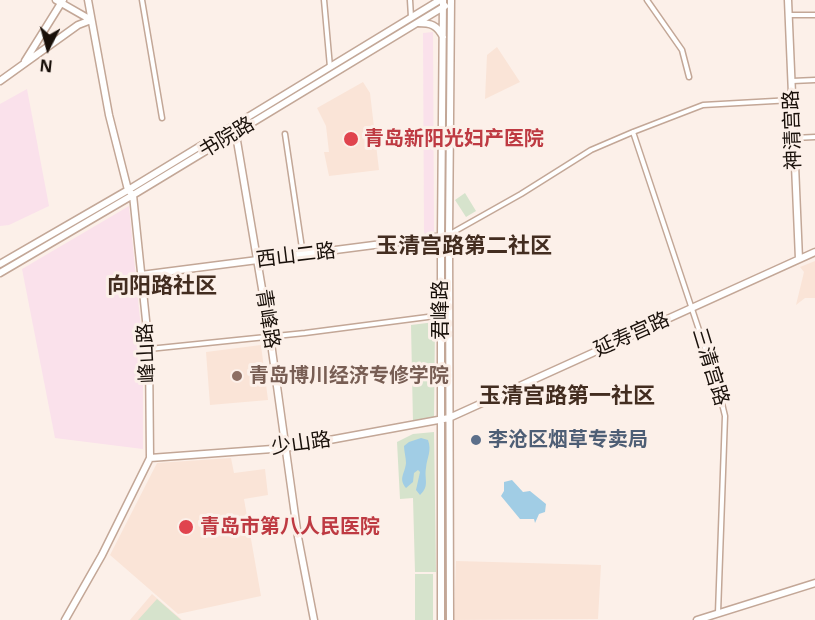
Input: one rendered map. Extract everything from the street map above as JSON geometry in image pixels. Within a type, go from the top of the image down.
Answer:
[{"type":"street","name":"峰山路","points":[[65,620],[102,555],[150,458],[148,349],[130,193],[109,115],[88,0]]},
{"type":"street","points":[[142,0],[162,118]]},
{"type":"street","points":[[324,0],[330,67]]},
{"type":"street","points":[[410,0],[412,17]]},
{"type":"street","name":"书院路","points":[[0,273],[130,193],[234,124],[412,17],[442,2],[452,0]]},
{"type":"street","name":"君峰路","points":[[450,620],[449,235],[452,0]]},
{"type":"street","points":[[647,0],[682,50],[689,76]]},
{"type":"street","name":"神清宫路","points":[[788,0],[799,259]]},
{"type":"street","points":[[23,64],[60,1],[91,20]]},
{"type":"street","name":"书院路","points":[[0,264],[236,133],[417,23],[442,2]]},
{"type":"street","name":"君峰路","points":[[441,620],[442,2]]},
{"type":"street","points":[[789,15],[815,15]]},
{"type":"street","points":[[0,81],[78,25],[91,20]]},
{"type":"street","points":[[417,23],[432,24],[440,31],[443,38]]},
{"type":"street","points":[[791,81],[815,80]]},
{"type":"street","points":[[449,235],[521,194],[591,150],[633,132],[703,105],[792,100]]},
{"type":"street","name":"青峰路","points":[[234,124],[270,336],[298,537],[314,620]]},
{"type":"street","name":"三清宫路","points":[[633,132],[718,387],[725,416],[718,613]]},
{"type":"street","points":[[285,134],[303,255]]},
{"type":"street","points":[[794,138],[815,137]]},
{"type":"street","name":"西山二路","points":[[141,276],[449,235]]},
{"type":"street","name":"延寿宫路","points":[[449,418],[815,252]]},
{"type":"street","points":[[148,349],[450,314]]},
{"type":"street","name":"少山路","points":[[150,458],[286,448],[449,418]]},
{"type":"street","points":[[697,620],[815,583]]},
{"type":"shaded area","points":[[433,32],[434,234],[424,235],[423,33]]},
{"type":"shaded area","points":[[497,47],[520,82],[485,99],[487,55]]},
{"type":"shaded area","name":"青岛新阳光妇产医院","points":[[363,82],[370,93],[379,170],[329,176],[324,152],[329,152],[326,126],[317,108]]},
{"type":"shaded area","points":[[27,89],[49,206],[9,225],[0,226],[0,104]]},
{"type":"shaded area","points":[[129,206],[143,350],[143,449],[55,438],[22,269]]},
{"type":"shaded area","points":[[815,261],[815,298],[805,298],[796,305],[804,272],[800,267]]},
{"type":"shaded area","name":"青岛博川经济专修学院","points":[[261,345],[268,400],[210,405],[206,352]]},
{"type":"shaded area","name":"青岛市第八人民医院","points":[[231,458],[234,473],[265,469],[268,495],[244,499],[261,596],[178,614],[110,555],[157,463]]},
{"type":"shaded area","points":[[456,561],[601,565],[598,619],[454,620]]},
{"type":"shaded area","points":[[152,594],[182,620],[130,620]]},
{"type":"green space","points":[[465,193],[476,211],[466,217],[455,200]]},
{"type":"green space","points":[[435,322],[434,419],[413,423],[411,325]]},
{"type":"green space","points":[[434,432],[436,572],[415,572],[413,498],[400,499],[397,442],[413,434]]},
{"type":"green space","points":[[415,574],[433,574],[433,620],[415,620]]},
{"type":"green space","points":[[157,599],[181,620],[138,620]]},
{"type":"water","points":[[421,438],[428,440],[430,447],[426,485],[420,495],[416,490],[420,472],[418,470],[414,473],[413,482],[406,488],[402,479],[406,463],[404,446]]},
{"type":"water","points":[[512,480],[523,492],[530,491],[546,504],[545,512],[539,514],[535,523],[534,519],[520,519],[501,496],[504,491],[504,482]]},
{"type":"place","name":"青岛新阳光妇产医院","points":[[351,139]]},
{"type":"place","name":"青岛博川经济专修学院","points":[[237,376]]},
{"type":"place","name":"李沧区烟草专卖局","points":[[476,440]]},
{"type":"place","name":"青岛市第八人民医院","points":[[186,527]]},
{"type":"district","name":"玉清宫路第二社区","points":[[464,247]]},
{"type":"district","name":"向阳路社区","points":[[162,287]]},
{"type":"district","name":"玉清宫路第一社区","points":[[567,397]]}]
